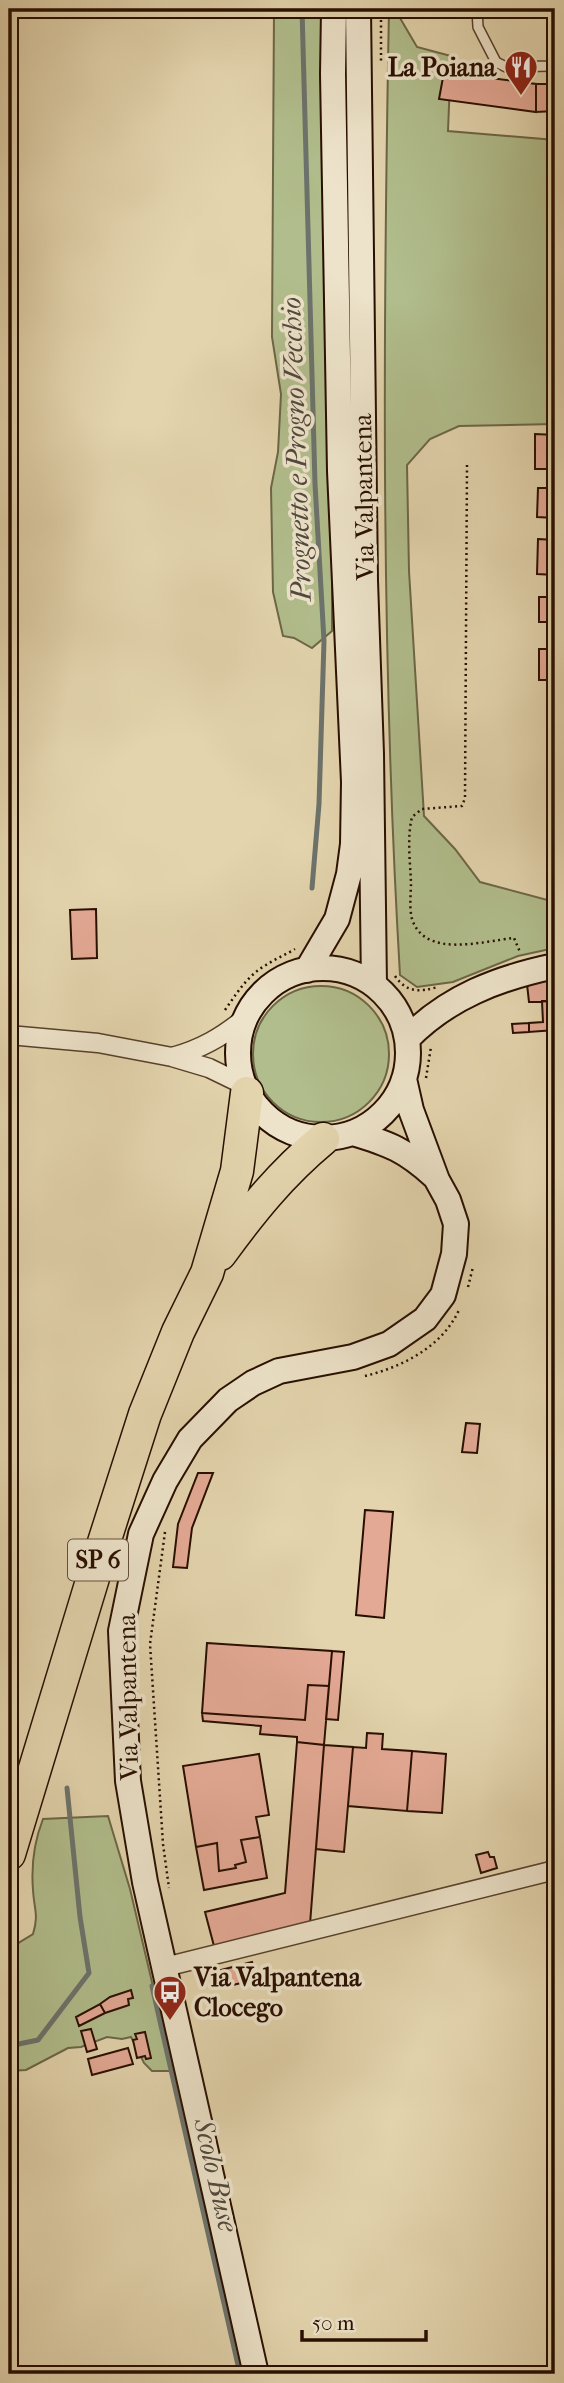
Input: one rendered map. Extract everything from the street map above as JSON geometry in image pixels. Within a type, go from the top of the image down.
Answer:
[{"type":"highway","name":"Via Valpantena","points":[[207,1273],[237,1171],[246,1089]]},
{"type":"highway","name":"Via Valpantena","points":[[207,1273],[252,1210],[293,1163],[338,1136]]},
{"type":"highway","name":"SP 6","points":[[9,1854],[145,1414],[178,1332],[207,1273]]},
{"type":"main road","name":"Via Valpantena","points":[[307,970],[337,919],[349,874],[353,819],[351,690],[340,471],[334,9]]},
{"type":"main road","name":"Via Valpantena","points":[[358,9],[365,581],[382,994]]},
{"type":"main road","points":[[382,994],[423,1007],[453,1001],[529,971],[555,965]]},
{"type":"main road","name":"Via Valpantena","points":[[256,2374],[145,1882],[128,1781],[121,1631],[141,1534],[164,1481],[190,1439],[228,1400],[253,1383],[279,1371],[353,1357],[389,1345],[425,1320],[443,1294],[454,1254],[456,1224],[411,1110],[415,1083],[401,1020],[382,994],[353,974],[331,969],[291,974],[270,987],[253,1004],[245,1018],[237,1052],[246,1089],[263,1114],[279,1126],[301,1136],[338,1136],[386,1143],[412,1156],[437,1180]]},
{"type":"main road","points":[[407,1039],[425,1020],[453,1001]]},
{"type":"main road","name":"Via Valpantena","points":[[338,1136],[370,1124],[396,1097],[415,1083]]},
{"type":"street","points":[[172,1057],[195,1051],[223,1036],[245,1018]]},
{"type":"street","points":[[9,1035],[98,1043],[172,1057],[209,1068],[246,1089]]},
{"type":"street","points":[[165,1967],[555,1870]]},
{"type":"lane","points":[[477,9],[478,27],[486,44],[496,62],[506,67],[550,66],[554,58],[555,44]]},
{"type":"path","points":[[467,465],[465,798],[462,806],[422,809],[412,817],[411,918],[419,932],[427,939],[445,945],[514,938],[529,971]]},
{"type":"path","points":[[219,1017],[251,976],[302,944]]},
{"type":"path","points":[[415,1083],[433,1043]]},
{"type":"path","points":[[467,1291],[474,1261]]},
{"type":"path","points":[[358,1378],[386,1371],[425,1350],[444,1333],[462,1303]]},
{"type":"path","points":[[166,1527],[150,1644],[163,1844],[170,1897]]},
{"type":"green space","points":[[274,9],[323,9],[332,388],[332,631],[312,648],[294,638],[283,636],[273,592],[271,488],[278,452],[281,394],[272,337]]},
{"type":"green space","points":[[389,9],[400,9],[400,18],[417,47],[451,56],[448,131],[555,140],[555,424],[459,426],[430,439],[407,465],[409,571],[424,816],[455,849],[480,882],[555,902],[555,948],[518,956],[453,982],[417,987],[400,975],[389,734],[385,371]]},
{"type":"green space","points":[[321,986],[347,992],[369,1006],[383,1028],[389,1054],[383,1080],[369,1102],[347,1116],[321,1122],[295,1116],[273,1102],[259,1080],[253,1054],[259,1028],[273,1006],[295,992]]},
{"type":"green space","points":[[108,1816],[130,1889],[173,2071],[152,2071],[144,2063],[131,2037],[107,2037],[81,2047],[68,2048],[26,2070],[9,2071],[9,1961],[12,1947],[33,1934],[35,1927],[33,1863],[43,1819]]},
{"type":"building","points":[[444,72],[536,84],[536,112],[439,99]]},
{"type":"building","points":[[536,84],[555,84],[555,111],[536,112]]},
{"type":"building","points":[[535,434],[555,435],[555,469],[535,469]]},
{"type":"building","points":[[538,488],[555,488],[555,518],[537,517]]},
{"type":"building","points":[[538,539],[555,540],[555,575],[537,574]]},
{"type":"building","points":[[539,597],[555,597],[555,622],[539,622]]},
{"type":"building","points":[[539,649],[555,649],[555,680],[539,680]]},
{"type":"building","points":[[96,909],[97,958],[72,959],[70,910]]},
{"type":"building","points":[[555,977],[555,1001],[529,1002],[527,984]]},
{"type":"building","points":[[542,1001],[555,1001],[555,1030],[529,1032],[529,1023],[543,1022]]},
{"type":"building","points":[[529,1023],[529,1032],[513,1033],[512,1024]]},
{"type":"building","points":[[9,1075],[18,1077],[14,1102],[9,1101]]},
{"type":"building","points":[[466,1423],[480,1424],[477,1453],[462,1452]]},
{"type":"building","points":[[198,1473],[213,1473],[192,1528],[187,1568],[173,1567],[178,1524]]},
{"type":"building","points":[[365,1510],[393,1512],[384,1618],[356,1615]]},
{"type":"building","points":[[207,1643],[332,1651],[329,1686],[308,1685],[305,1720],[202,1713]]},
{"type":"building","points":[[332,1651],[344,1652],[338,1720],[326,1719]]},
{"type":"building","points":[[308,1685],[329,1686],[324,1745],[297,1742],[297,1737],[260,1734],[261,1726],[203,1721],[202,1713],[305,1720]]},
{"type":"building","points":[[367,1733],[383,1734],[382,1749],[412,1751],[407,1811],[348,1806],[353,1747],[366,1748]]},
{"type":"building","points":[[297,1742],[324,1745],[310,1924],[214,1946],[205,1912],[285,1893]]},
{"type":"building","points":[[324,1745],[353,1747],[344,1852],[316,1849]]},
{"type":"building","points":[[412,1751],[446,1754],[442,1813],[407,1811]]},
{"type":"building","points":[[259,1754],[269,1815],[256,1817],[260,1837],[241,1840],[246,1862],[235,1865],[236,1868],[219,1871],[217,1843],[196,1847],[183,1766]]},
{"type":"building","points":[[260,1837],[267,1878],[204,1890],[196,1847],[217,1843],[219,1871],[236,1868],[235,1865],[246,1862],[241,1840]]},
{"type":"building","points":[[488,1852],[490,1857],[494,1857],[497,1868],[481,1873],[476,1855]]},
{"type":"building","points":[[252,1962],[257,1979],[225,1987],[221,1970]]},
{"type":"building","points":[[131,1990],[133,1998],[128,1999],[129,2005],[105,2013],[100,2004],[110,1997]]},
{"type":"building","points":[[100,2004],[105,2013],[79,2026],[76,2017]]},
{"type":"building","points":[[91,2029],[97,2049],[87,2052],[81,2031]]},
{"type":"building","points":[[145,2032],[151,2058],[137,2058],[133,2040],[137,2039],[135,2034]]},
{"type":"building","points":[[128,2048],[133,2064],[92,2075],[88,2059]]},
{"type":"waterway","name":"Prognetto e Progno Vecchio","points":[[302,9],[315,484],[324,641],[319,804],[312,888]]},
{"type":"waterway","name":"Prognetto e Progno Vecchio","points":[[9,2046],[38,2040],[89,1973],[80,1917],[67,1788]]},
{"type":"waterway","name":"Scolo Buse","points":[[152,1986],[240,2374]]},
{"type":"place","name":"La Poiana","points":[[521,97]]},
{"type":"place","name":"Via Valpantena Clocego","points":[[170,2022]]}]
